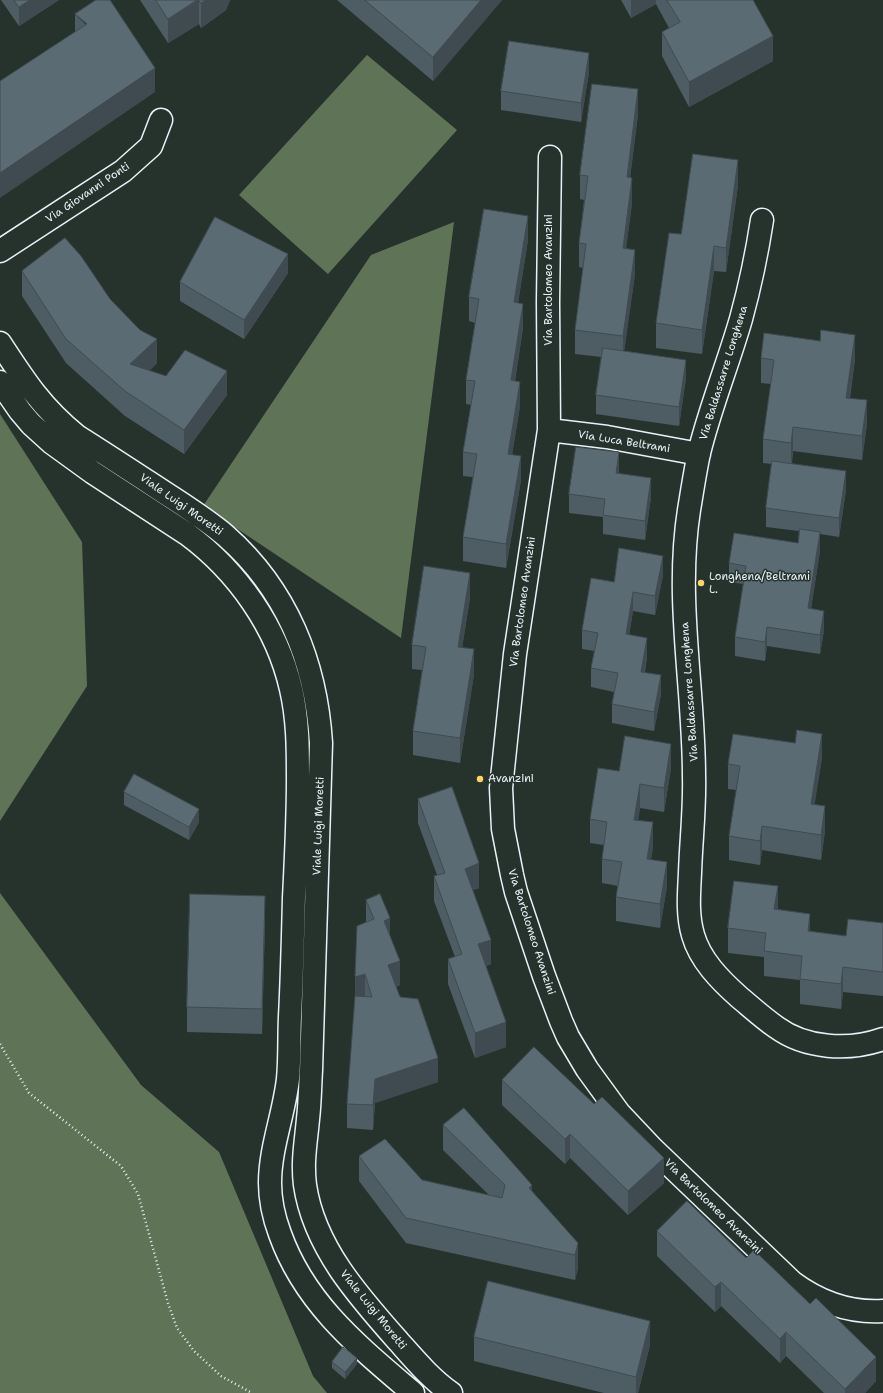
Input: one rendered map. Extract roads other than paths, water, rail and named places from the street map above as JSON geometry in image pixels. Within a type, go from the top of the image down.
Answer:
[{"type":"street","name":"Via Giovanni Ponti","points":[[0,251],[123,171],[151,146],[161,120]]},
{"type":"street","name":"Via Bartolomeo Avanzini","points":[[550,157],[548,302],[549,430],[515,654],[503,759],[501,801],[504,835],[516,892],[558,1014],[568,1037],[597,1084],[619,1113],[784,1276],[802,1289],[825,1301],[865,1312],[883,1311]]},
{"type":"street","name":"Via Baldassarre Longhena","points":[[762,220],[754,266],[741,318],[699,454],[687,523],[684,560],[686,646],[694,764],[689,910],[693,934],[700,952],[720,978],[743,1001],[784,1032],[808,1042],[826,1046],[856,1046],[883,1039]]},
{"type":"street","name":"Viale Luigi Moretti","points":[[0,343],[30,389],[62,424],[77,436],[196,513],[236,546],[248,558],[270,586],[293,625],[302,645],[315,690],[322,743],[311,1070],[308,1118],[303,1155],[306,1187],[310,1205],[317,1224],[331,1254],[351,1284],[385,1326],[431,1377],[451,1393]]},
{"type":"street","name":"Viale Luigi Moretti","points":[[0,382],[20,411],[52,444],[187,534],[201,544],[225,566],[253,602],[275,643],[291,688],[297,726],[298,801],[288,1079],[273,1158],[270,1182],[272,1206],[280,1234],[291,1262],[308,1290],[335,1324],[412,1393]]},
{"type":"street","name":"Via Luca Beltrami","points":[[549,430],[607,438],[699,454]]},
{"type":"street","points":[[270,1182],[279,1196],[290,1229],[305,1261],[335,1305],[356,1326],[365,1328],[385,1326]]},
{"type":"place","name":"Longhena/Beltrami L.","points":[[701,583]]},
{"type":"place","name":"Avanzini","points":[[480,779]]}]
